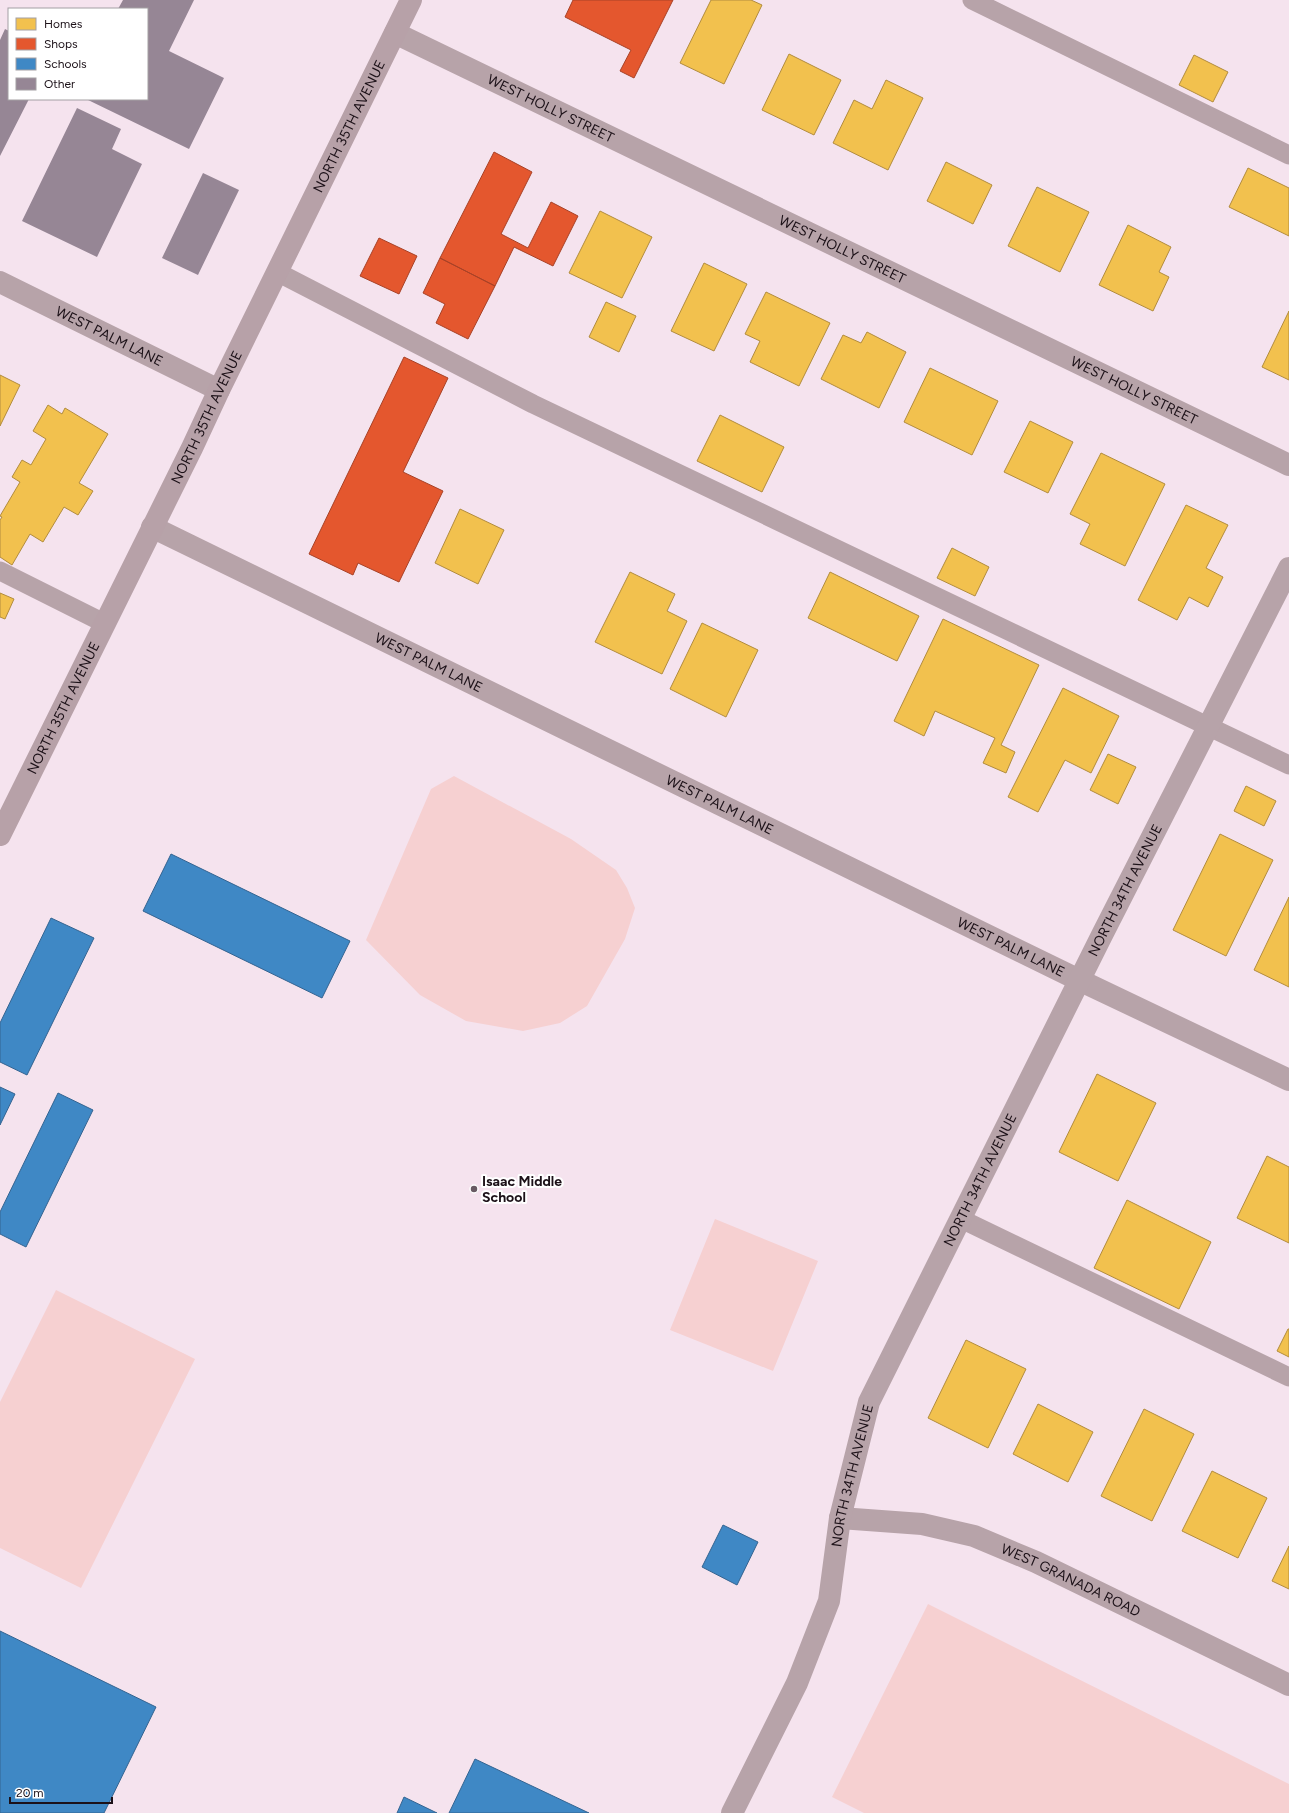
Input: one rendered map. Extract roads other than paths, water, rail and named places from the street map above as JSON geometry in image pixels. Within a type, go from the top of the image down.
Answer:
[{"type":"main road","name":"NORTH 35TH AVENUE","points":[[0,834],[192,448],[219,390],[411,0]]},
{"type":"street","name":"WEST HOLLY STREET","points":[[395,33],[1289,465]]},
{"type":"street","name":"WEST PALM LANE","points":[[0,282],[219,390]]},
{"type":"street","name":"WEST PALM LANE","points":[[152,527],[1079,980],[1289,1080]]},
{"type":"street","name":"NORTH 34TH AVENUE","points":[[732,1813],[796,1683],[829,1601],[840,1518],[870,1402],[1079,980],[1289,568]]},
{"type":"street","name":"WEST GRANADA ROAD","points":[[840,1518],[922,1524],[974,1536],[1036,1562],[1289,1685]]},
{"type":"lane","points":[[972,0],[1289,155]]},
{"type":"lane","points":[[277,272],[540,408],[1289,765]]},
{"type":"lane","points":[[0,572],[104,623]]},
{"type":"lane","points":[[961,1219],[1289,1377]]},
{"type":"place","name":"Isaac Middle School","points":[[474,1189]]}]
